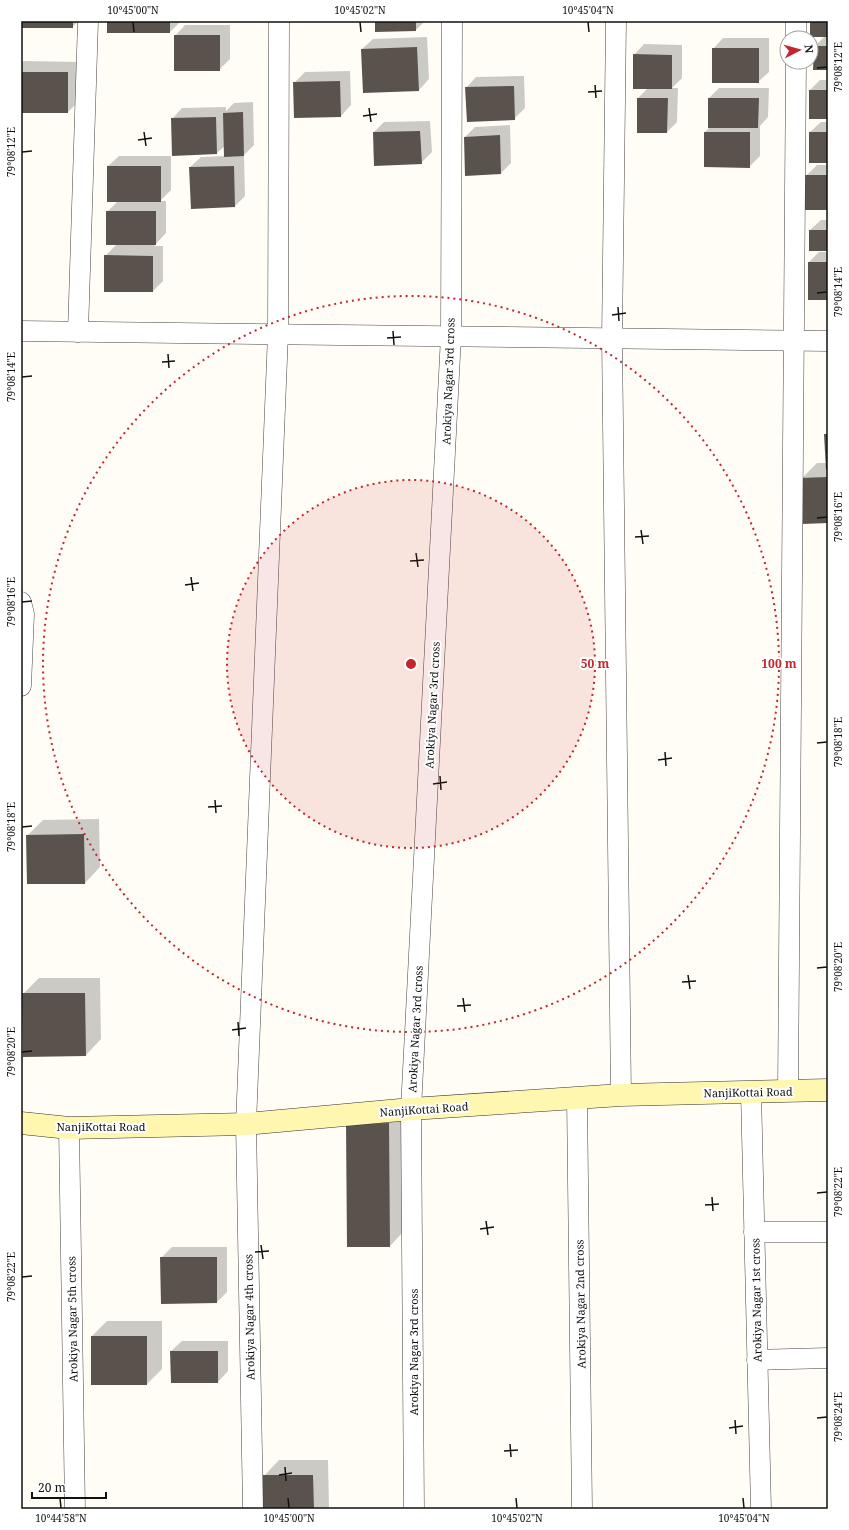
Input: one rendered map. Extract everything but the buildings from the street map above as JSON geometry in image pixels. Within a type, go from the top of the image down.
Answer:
[{"type":"main road","name":"NanjiKottai Road","points":[[21,1123],[69,1128],[246,1124],[411,1109],[621,1095],[828,1090]]},
{"type":"street","points":[[78,332],[88,21]]},
{"type":"street","name":"Arokiya Nagar 4th cross","points":[[253,1509],[246,1124],[278,334],[279,21]]},
{"type":"street","name":"Arokiya Nagar 3rd cross","points":[[414,1509],[411,1109],[451,336],[452,21]]},
{"type":"street","points":[[616,21],[612,338],[621,1095]]},
{"type":"street","points":[[788,1091],[796,70]]},
{"type":"street","points":[[21,331],[828,341]]},
{"type":"street","points":[[21,602],[24,614],[21,686]]},
{"type":"street","name":"Arokiya Nagar 1st cross","points":[[751,1092],[761,1509]]},
{"type":"street","name":"Arokiya Nagar 2nd cross","points":[[577,1098],[582,1509]]},
{"type":"street","name":"Arokiya Nagar 5th cross","points":[[69,1128],[75,1509]]},
{"type":"street","points":[[754,1232],[828,1232]]},
{"type":"street","points":[[757,1360],[828,1358]]}]
